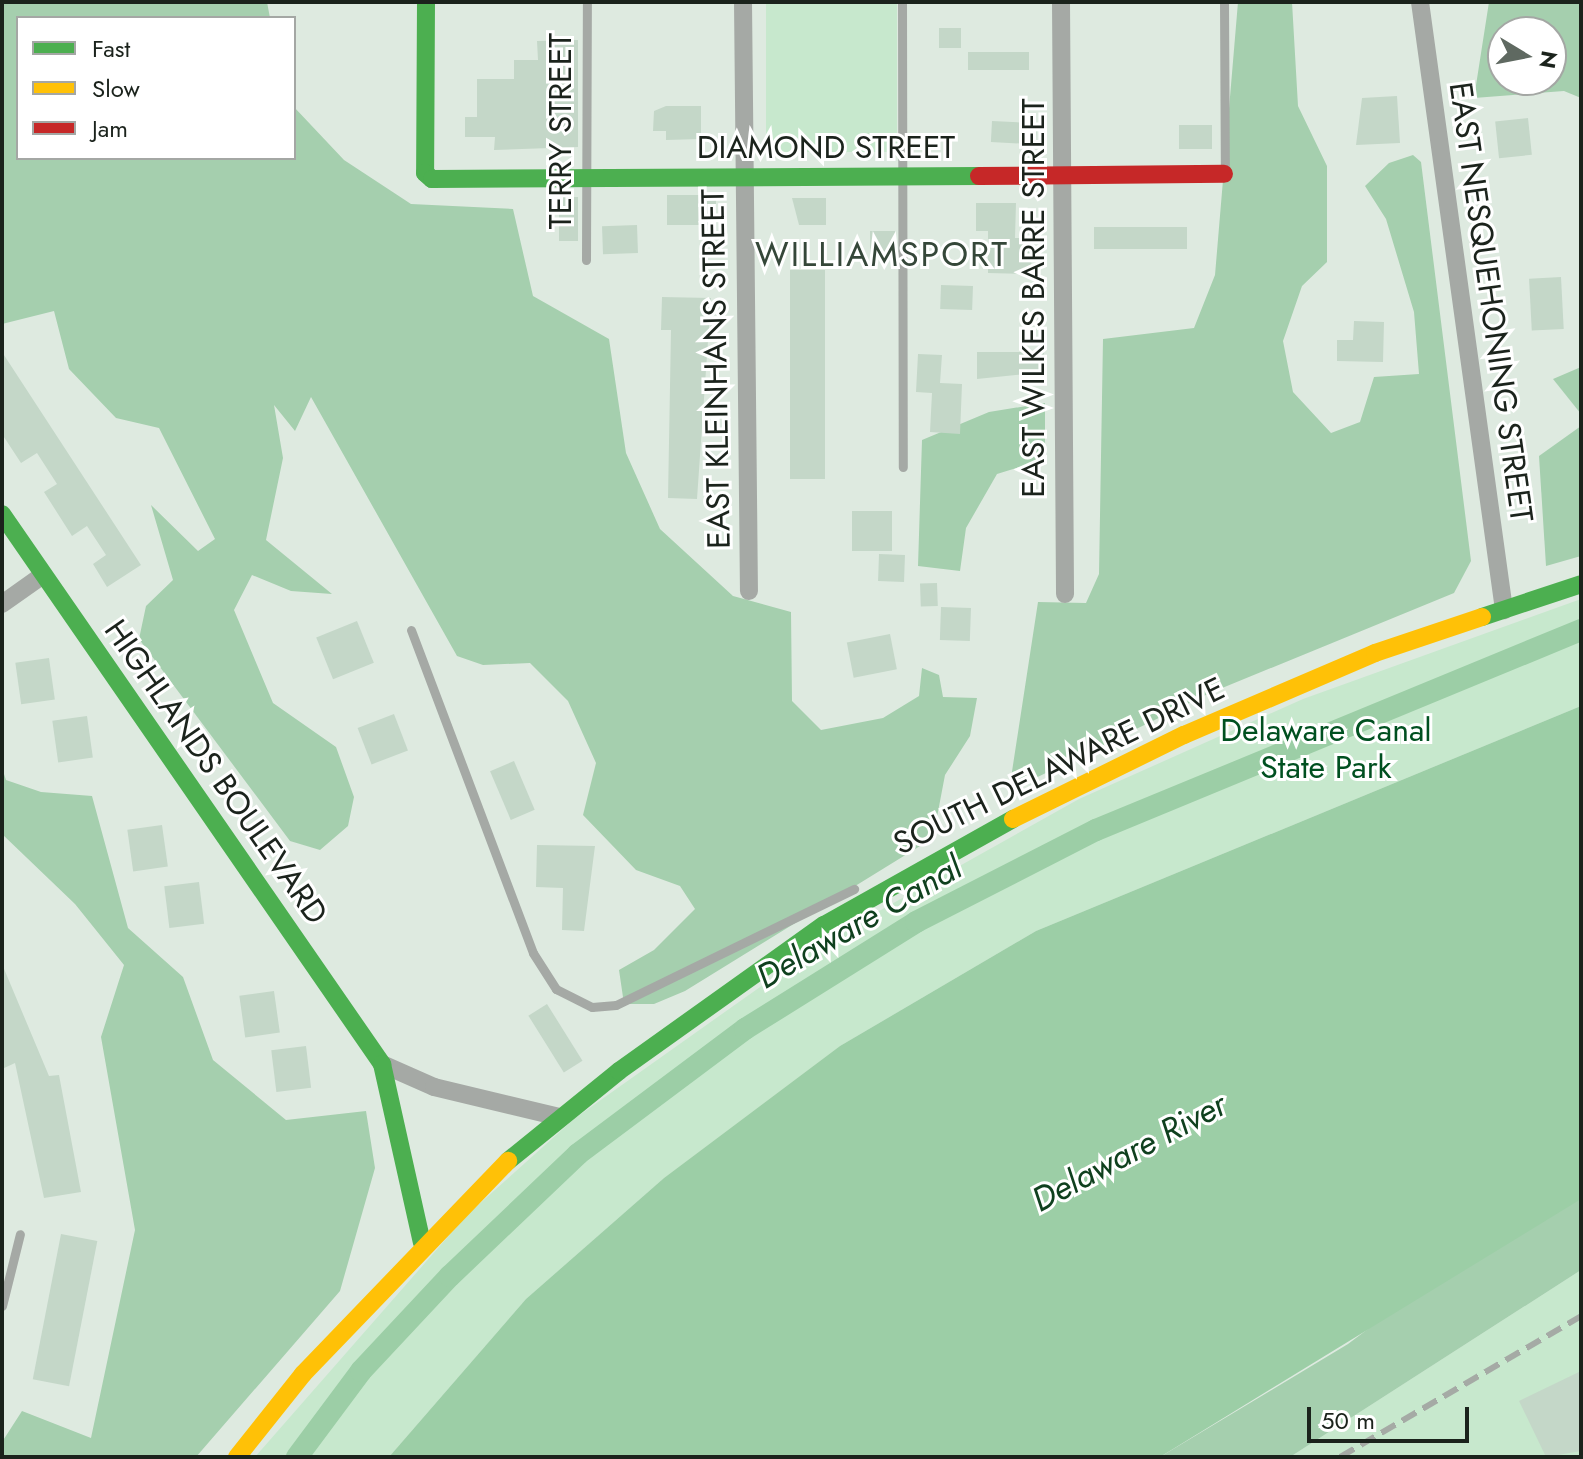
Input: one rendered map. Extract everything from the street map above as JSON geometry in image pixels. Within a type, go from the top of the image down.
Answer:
[{"type":"main road","name":"DIAMOND STREET","points":[[426,2],[427,177],[1224,174]]},
{"type":"main road","name":"HIGHLANDS BOULEVARD","points":[[2,514],[382,1064],[422,1243]]},
{"type":"main road","name":"SOUTH DELAWARE DRIVE","points":[[237,1457],[422,1243],[559,1117],[899,878],[1067,789],[1303,681],[1581,584]]},
{"type":"street","name":"EAST KLEINHANS STREET","points":[[743,2],[749,591]]},
{"type":"street","name":"EAST WILKES BARRE STREET","points":[[1061,2],[1065,594]]},
{"type":"street","name":"EAST NESQUEHONING STREET","points":[[1420,2],[1504,610]]},
{"type":"street","points":[[2,604],[43,575]]},
{"type":"street","points":[[382,1064],[434,1087],[559,1117]]},
{"type":"lane","name":"TERRY STREET","points":[[586,260],[587,2]]},
{"type":"lane","points":[[902,2],[903,467]]},
{"type":"lane","points":[[1224,2],[1224,174]]},
{"type":"lane","points":[[411,630],[533,953],[556,989],[573,999],[592,1007],[650,993],[849,890],[899,878]]},
{"type":"lane","points":[[2,1306],[20,1234]]},
{"type":"green space","points":[[766,2],[897,2],[897,152],[766,152]]},
{"type":"green space","name":"Delaware Canal State Park","points":[[1581,599],[1581,706],[1036,931],[840,1046],[664,1178],[526,1299],[389,1457],[255,1457],[467,1215],[574,1119],[822,943],[1079,799],[1303,699]]},
{"type":"green space","points":[[1581,1270],[1581,1457],[1290,1457]]},
{"type":"shaded area","points":[[2,2],[267,2],[270,16],[16,16],[16,160],[296,160],[296,109],[344,160],[411,204],[513,209],[533,296],[609,339],[626,453],[660,529],[733,596],[791,612],[792,701],[821,730],[883,718],[919,696],[922,668],[939,675],[943,697],[977,698],[970,736],[945,775],[933,838],[685,991],[654,1004],[624,1004],[619,970],[654,950],[695,909],[680,886],[636,870],[583,815],[596,763],[568,701],[530,663],[483,665],[457,656],[311,397],[295,431],[274,405],[283,458],[266,540],[332,594],[291,591],[252,575],[234,610],[273,703],[336,747],[354,797],[348,826],[320,850],[290,841],[139,639],[146,606],[173,580],[151,505],[198,551],[215,539],[159,428],[116,418],[69,369],[54,311],[2,324]]},
{"type":"shaded area","points":[[1238,2],[1292,2],[1298,106],[1327,166],[1327,262],[1302,286],[1283,341],[1293,392],[1331,433],[1360,422],[1374,377],[1419,374],[1414,312],[1386,219],[1365,186],[1389,163],[1413,155],[1421,162],[1471,561],[1454,593],[1210,693],[1009,791],[1038,602],[1086,603],[1099,574],[1103,339],[1194,328],[1215,275]]},
{"type":"shaded area","points":[[1489,2],[1581,2],[1581,98],[1567,92],[1567,16],[1487,16],[1487,96],[1500,96],[1474,98]]},
{"type":"shaded area","points":[[1581,367],[1581,414],[1553,379]]},
{"type":"shaded area","points":[[1045,403],[1045,459],[997,474],[966,528],[960,571],[918,566],[922,440],[989,412]]},
{"type":"shaded area","points":[[1581,426],[1581,556],[1546,566],[1539,456]]},
{"type":"shaded area","points":[[2,768],[6,780],[41,792],[92,796],[128,928],[183,977],[213,1060],[286,1120],[366,1111],[375,1168],[340,1291],[196,1457],[2,1457],[2,1442],[22,1411],[91,1438],[135,1230],[101,1037],[124,965],[75,904],[2,834]]},
{"type":"shaded area","points":[[1581,1169],[1581,1270],[1290,1457],[1160,1457],[1348,1344]]},
{"type":"water","name":"Delaware River","points":[[1581,706],[1581,1199],[1160,1457],[389,1457],[526,1299],[664,1178],[840,1046],[1036,931]]},
{"type":"building","points":[[939,28],[961,28],[961,48],[939,48]]},
{"type":"building","points":[[578,40],[578,147],[494,150],[495,137],[465,137],[465,117],[477,117],[477,79],[514,79],[514,60],[538,60],[537,41]]},
{"type":"building","points":[[968,52],[1029,52],[1029,70],[968,70]]},
{"type":"building","points":[[1397,96],[1400,143],[1356,145],[1362,98]]},
{"type":"building","points":[[666,106],[701,106],[701,139],[666,140],[666,131],[653,131],[654,111]]},
{"type":"building","points":[[1528,118],[1532,155],[1499,158],[1495,121]]},
{"type":"building","points":[[992,121],[1037,123],[1036,144],[991,142]]},
{"type":"building","points":[[1179,125],[1212,125],[1212,149],[1179,149]]},
{"type":"building","points":[[667,195],[716,195],[716,225],[667,225]]},
{"type":"building","points":[[559,197],[578,197],[578,241],[559,241]]},
{"type":"building","points":[[792,198],[826,198],[826,225],[799,225]]},
{"type":"building","points":[[976,203],[1016,203],[1015,238],[1032,238],[1031,274],[988,273],[988,231],[976,231]]},
{"type":"building","points":[[637,225],[638,253],[603,254],[602,226]]},
{"type":"building","points":[[1094,227],[1187,227],[1187,249],[1094,249]]},
{"type":"building","points":[[870,231],[895,231],[895,254],[870,254]]},
{"type":"building","points":[[790,270],[825,270],[825,479],[790,479]]},
{"type":"building","points":[[1561,277],[1564,329],[1532,331],[1529,279]]},
{"type":"building","points":[[941,285],[973,286],[972,310],[940,309]]},
{"type":"building","points":[[662,297],[711,298],[697,499],[668,498],[671,330],[661,330]]},
{"type":"building","points":[[1354,321],[1384,322],[1383,362],[1337,361],[1337,340],[1353,340]]},
{"type":"building","points":[[2,352],[141,565],[107,587],[93,564],[106,555],[87,526],[72,536],[44,492],[57,484],[37,453],[21,463],[2,434]]},
{"type":"building","points":[[977,352],[1044,352],[1045,372],[977,379]]},
{"type":"building","points":[[918,354],[942,355],[940,383],[962,384],[960,434],[930,432],[932,393],[916,392]]},
{"type":"building","points":[[852,511],[892,511],[892,551],[852,551]]},
{"type":"building","points":[[879,554],[905,555],[904,582],[878,581]]},
{"type":"building","points":[[937,583],[938,606],[921,607],[920,584]]},
{"type":"building","points":[[941,607],[971,608],[970,641],[940,640]]},
{"type":"building","points":[[357,621],[374,663],[333,679],[316,637]]},
{"type":"building","points":[[890,634],[897,669],[854,678],[847,642]]},
{"type":"building","points":[[49,658],[55,700],[21,704],[15,663]]},
{"type":"building","points":[[394,714],[408,750],[372,764],[358,728]]},
{"type":"building","points":[[87,716],[93,758],[58,762],[52,721]]},
{"type":"building","points":[[514,761],[535,810],[511,820],[490,771]]},
{"type":"building","points":[[162,825],[168,867],[133,871],[127,830]]},
{"type":"building","points":[[537,845],[595,846],[584,931],[562,930],[563,888],[536,887]]},
{"type":"building","points":[[199,882],[204,924],[169,928],[164,886]]},
{"type":"building","points":[[2,964],[49,1076],[59,1075],[81,1192],[44,1198],[15,1063],[2,1069]]},
{"type":"building","points":[[274,991],[280,1033],[245,1037],[239,996]]},
{"type":"building","points":[[547,1004],[583,1061],[564,1072],[528,1016]]},
{"type":"building","points":[[306,1046],[311,1088],[276,1092],[271,1050]]},
{"type":"building","points":[[61,1234],[97,1241],[69,1386],[33,1379]]},
{"type":"building","points":[[1581,1371],[1581,1451],[1546,1457],[1519,1401]]},
{"type":"waterway","name":"Delaware Canal","points":[[297,1457],[361,1371],[450,1276],[578,1154],[745,1029],[916,922],[1096,830],[1581,630]]},
{"type":"railway","points":[[1340,1457],[1581,1316]]},
{"type":"traffic: fast","points":[[426,2],[425,173],[432,179],[979,176]]},
{"type":"traffic: fast","points":[[2,514],[382,1064],[422,1243]]},
{"type":"traffic: fast","points":[[1482,617],[1581,584]]},
{"type":"traffic: fast","points":[[508,1161],[619,1071],[824,925],[1013,819]]},
{"type":"traffic: slow","points":[[1013,819],[1184,735],[1375,653],[1482,617]]},
{"type":"traffic: slow","points":[[237,1457],[303,1374],[508,1161]]},
{"type":"traffic: jam","points":[[979,176],[1224,174]]},
{"type":"district","name":"WILLIAMSPORT","points":[[882,255]]}]
